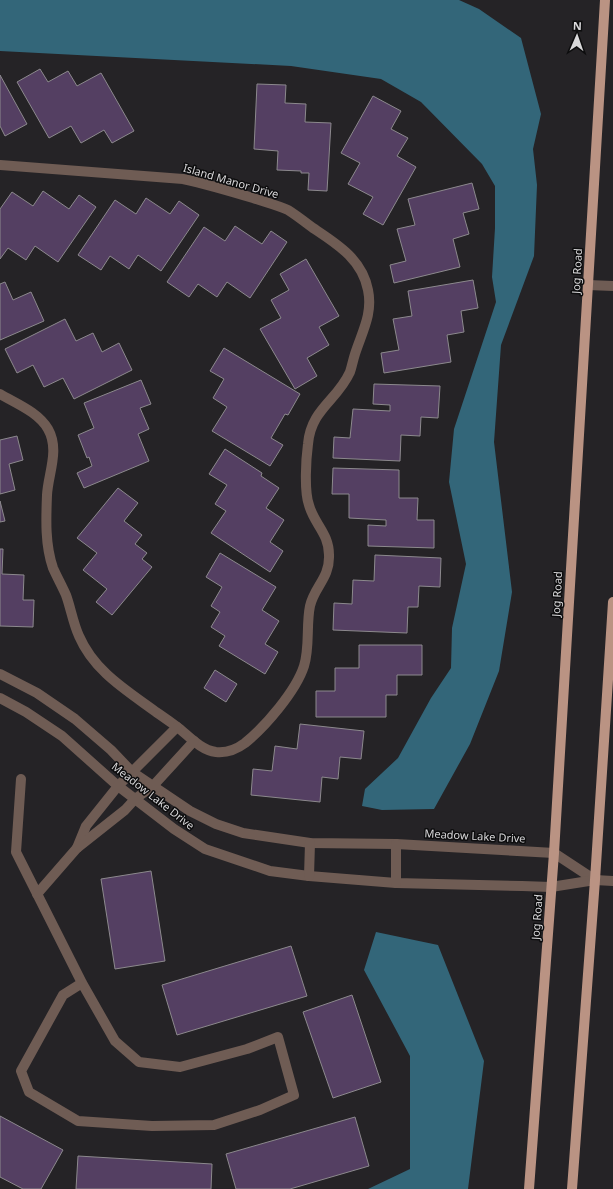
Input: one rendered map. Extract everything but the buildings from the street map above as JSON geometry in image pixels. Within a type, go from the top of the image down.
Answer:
[{"type":"main road","name":"Jog Road","points":[[529,1189],[554,853],[605,0]]},
{"type":"main road","points":[[572,1189],[596,880],[613,602]]},
{"type":"street","name":"Island Manor Drive","points":[[0,165],[183,179],[206,184],[275,205],[288,211],[338,245],[349,254],[364,276],[368,289],[369,316],[355,354],[352,368],[337,393],[316,416],[308,443],[307,492],[309,505],[328,542],[329,555],[328,569],[310,605],[307,649],[304,666],[290,693],[270,719],[243,744],[226,752],[212,751],[200,745],[104,674],[87,652],[80,639],[64,589],[52,564],[49,549],[46,518],[47,487],[53,459],[53,444],[50,431],[38,416],[0,394]]},
{"type":"street","points":[[588,284],[613,286]]},
{"type":"street","name":"Meadow Lake Drive","points":[[0,674],[37,693],[75,719],[111,750],[132,772],[153,786],[190,810],[216,824],[243,833],[310,843],[396,844],[554,853]]},
{"type":"street","name":"Meadow Lake Drive","points":[[0,698],[26,712],[62,736],[118,786],[174,830],[204,849],[270,871],[309,876],[396,883],[551,887],[596,880],[613,881]]},
{"type":"street","points":[[77,848],[86,826],[118,786],[176,727]]},
{"type":"street","points":[[37,894],[77,848],[126,810],[153,786],[194,741]]},
{"type":"street","points":[[21,779],[16,852],[82,983],[115,1041],[139,1062],[180,1067],[246,1049],[278,1037],[294,1095],[260,1110],[214,1125],[152,1126],[78,1121],[29,1092],[21,1071],[63,995],[82,983]]},
{"type":"street","points":[[309,876],[310,843]]},
{"type":"street","points":[[396,844],[396,883]]},
{"type":"street","points":[[554,853],[596,880]]},
{"type":"water","points":[[0,0],[459,0],[479,9],[521,38],[541,114],[533,149],[537,185],[534,256],[501,345],[494,442],[512,592],[499,671],[470,744],[434,809],[382,810],[362,806],[365,789],[398,758],[431,698],[451,668],[452,628],[466,564],[449,482],[454,429],[496,302],[492,277],[495,228],[495,186],[482,164],[421,102],[381,79],[291,66],[0,51]]},
{"type":"water","points":[[376,932],[438,945],[484,1061],[468,1189],[368,1189],[410,1169],[410,1056],[364,970]]}]
